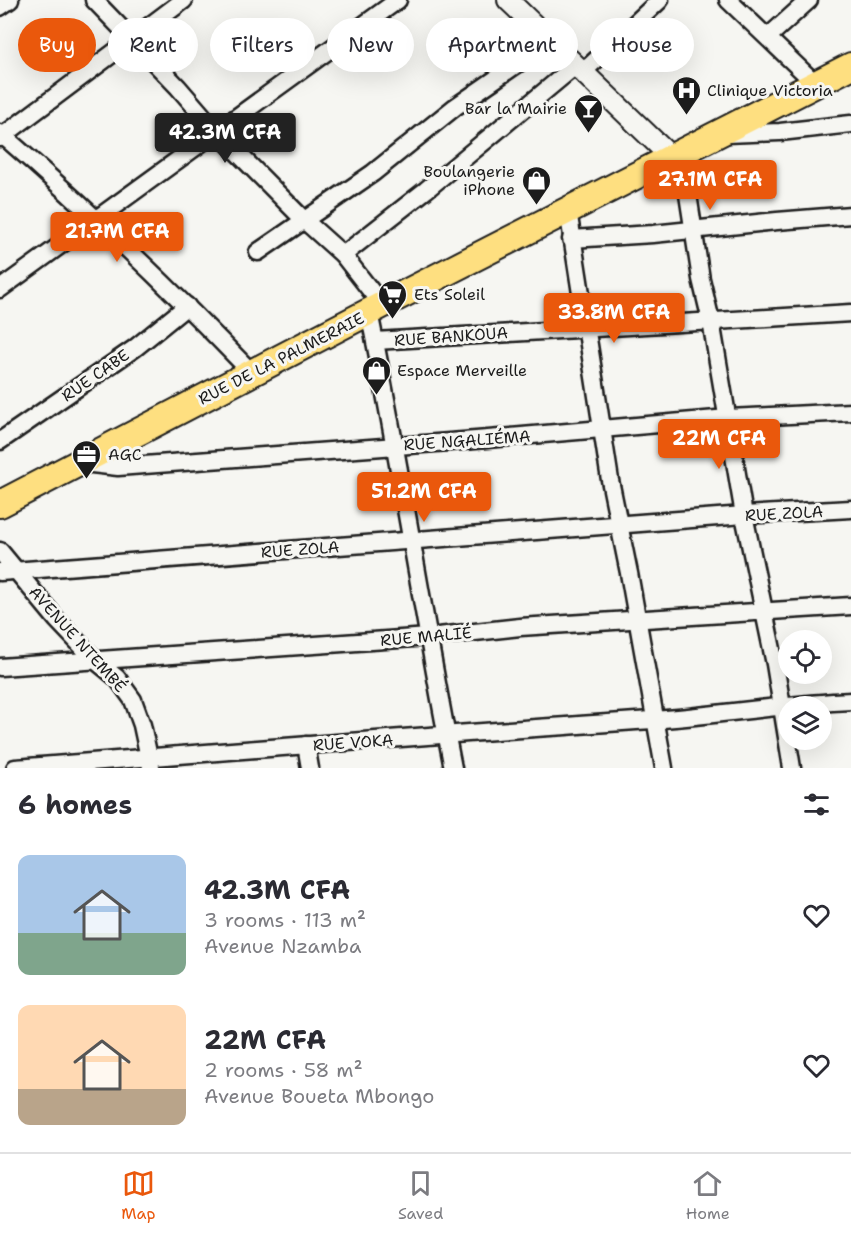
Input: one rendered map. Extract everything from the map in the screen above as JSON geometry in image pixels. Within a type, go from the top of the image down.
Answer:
[{"type":"main road","name":"RUE DE LA PALMERAIE","points":[[0,504],[376,308],[851,66]]},
{"type":"street","points":[[0,8],[10,0]]},
{"type":"street","points":[[94,0],[112,18]]},
{"type":"street","points":[[160,18],[184,0]]},
{"type":"street","points":[[0,289],[398,0]]},
{"type":"street","points":[[508,0],[526,18]]},
{"type":"street","points":[[343,255],[579,69],[660,0]]},
{"type":"street","points":[[728,0],[817,85]]},
{"type":"street","points":[[768,38],[809,0]]},
{"type":"street","points":[[108,57],[1,136],[97,220],[187,306],[252,374]]},
{"type":"street","points":[[579,69],[681,167],[687,188],[744,515],[781,696]]},
{"type":"street","points":[[164,72],[216,131],[304,220],[343,255],[376,308],[375,341],[396,445],[411,541],[453,768]]},
{"type":"street","points":[[258,252],[373,172],[455,107],[506,72]]},
{"type":"street","points":[[718,134],[780,132],[851,124]]},
{"type":"street","points":[[568,210],[602,428],[664,768]]},
{"type":"street","points":[[571,239],[851,215]]},
{"type":"street","name":"RUE CABE","points":[[0,441],[135,348],[187,306]]},
{"type":"street","name":"RUE BANKOUA","points":[[375,341],[783,315],[851,313]]},
{"type":"street","name":"RUE NGALIÉMA","points":[[83,462],[118,467],[728,418],[851,412]]},
{"type":"street","name":"RUE ZOLA","points":[[0,572],[744,515],[851,509]]},
{"type":"street","name":"AVENUE NTEMBÉ","points":[[0,552],[57,620],[95,660],[117,678],[133,700],[142,725],[150,763]]},
{"type":"street","name":"RUE MALIÉ","points":[[0,668],[429,637],[520,627],[851,606]]},
{"type":"street","name":"RUE VOKA","points":[[832,702],[851,701]]},
{"type":"street","name":"RUE VOKA","points":[[15,768],[150,763],[306,745],[655,720],[778,707]]},
{"type":"street","points":[[306,745],[309,768]]},
{"type":"street","points":[[789,750],[792,768]]},
{"type":"place","name":"Clinique Victoria","points":[[686,116]]},
{"type":"place","name":"Bar la Mairie","points":[[588,134]]},
{"type":"place","name":"Boulangerie iPhone","points":[[536,206]]},
{"type":"place","name":"Ets Soleil","points":[[393,320]]},
{"type":"place","name":"Espace Merveille","points":[[376,396]]},
{"type":"place","name":"AGC","points":[[87,480]]}]
